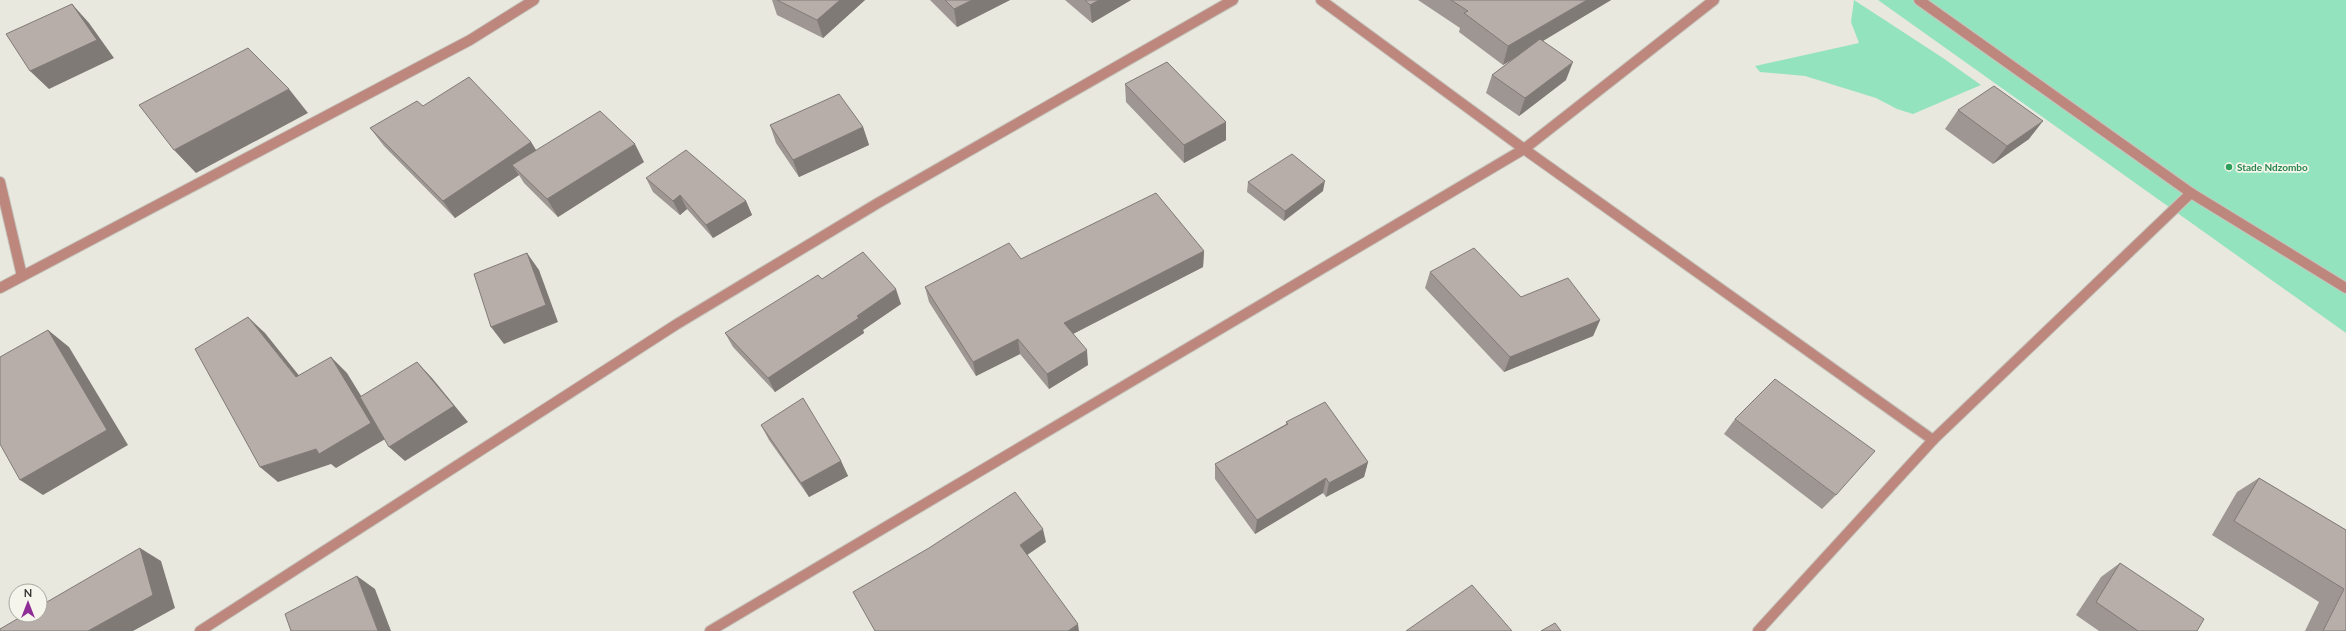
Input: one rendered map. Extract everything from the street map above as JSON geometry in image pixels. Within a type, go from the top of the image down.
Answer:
[{"type":"street","points":[[0,288],[470,40],[534,0]]},
{"type":"street","points":[[200,631],[676,324],[878,203],[1233,0]]},
{"type":"street","points":[[1321,0],[1524,149],[1933,440]]},
{"type":"street","points":[[710,631],[1524,149],[1714,0]]},
{"type":"street","points":[[1919,0],[2191,193],[2346,288]]},
{"type":"street","points":[[0,182],[22,276]]},
{"type":"street","points":[[1758,631],[1933,440],[2191,193]]},
{"type":"green space","points":[[1854,0],[1943,58],[1981,85],[1913,114],[1897,109],[1876,98],[1805,76],[1760,72],[1755,66],[1859,43],[1851,22]]},
{"type":"green space","name":"Stade Ndzombo","points":[[1878,0],[2346,0],[2346,333]]},
{"type":"building","points":[[777,0],[840,0],[817,20]]},
{"type":"building","points":[[945,0],[972,0],[954,9]]},
{"type":"building","points":[[1085,0],[1099,0],[1090,5]]},
{"type":"building","points":[[1451,0],[1587,0],[1508,46],[1464,13],[1468,11]]},
{"type":"building","points":[[72,4],[97,40],[30,71],[6,34]]},
{"type":"building","points":[[1540,39],[1573,62],[1525,98],[1492,75]]},
{"type":"building","points":[[248,48],[289,89],[174,150],[139,105]]},
{"type":"building","points":[[1167,62],[1226,122],[1184,145],[1125,84]]},
{"type":"building","points":[[469,77],[531,142],[443,201],[370,128],[417,101],[423,106]]},
{"type":"building","points":[[1994,86],[2043,121],[2007,146],[1958,110]]},
{"type":"building","points":[[839,94],[863,127],[793,160],[770,125]]},
{"type":"building","points":[[600,111],[635,144],[547,199],[512,165]]},
{"type":"building","points":[[686,150],[746,201],[706,225],[680,195],[673,201],[646,178]]},
{"type":"building","points":[[1292,154],[1325,181],[1285,211],[1248,182]]},
{"type":"building","points":[[1156,193],[1204,251],[1064,323],[1087,350],[1047,374],[1018,339],[973,362],[925,287],[1009,243],[1021,259]]},
{"type":"building","points":[[1474,248],[1521,297],[1568,278],[1600,320],[1510,357],[1430,272]]},
{"type":"building","points":[[863,252],[896,289],[857,316],[859,318],[768,378],[725,333],[818,275],[822,279]]},
{"type":"building","points":[[527,253],[546,305],[491,327],[474,274]]},
{"type":"building","points":[[248,317],[296,377],[331,357],[371,423],[319,454],[316,449],[260,467],[195,349]]},
{"type":"building","points":[[48,330],[107,430],[20,480],[0,444],[0,357]]},
{"type":"building","points":[[417,362],[454,406],[389,447],[360,397]]},
{"type":"building","points":[[1775,379],[1875,451],[1836,495],[1735,419]]},
{"type":"building","points":[[803,398],[841,461],[801,483],[761,425]]},
{"type":"building","points":[[1325,402],[1368,462],[1329,483],[1326,478],[1257,520],[1215,464],[1288,424],[1286,422]]},
{"type":"building","points":[[2259,478],[2346,530],[2346,631],[2323,631],[2344,589],[2234,521]]},
{"type":"building","points":[[1015,492],[1043,529],[1020,545],[1078,624],[1068,631],[875,631],[853,592],[929,548]]},
{"type":"building","points":[[140,548],[153,595],[88,631],[0,631],[0,629],[10,623],[48,623],[48,601]]},
{"type":"building","points":[[2120,563],[2204,619],[2197,631],[2138,631],[2096,602]]},
{"type":"building","points":[[357,576],[378,631],[291,631],[285,614]]},
{"type":"building","points":[[1472,585],[1512,631],[1406,631]]},
{"type":"building","points":[[1555,623],[1561,631],[1541,631]]},
{"type":"place","name":"Stade Ndzombo","points":[[2229,167]]}]
